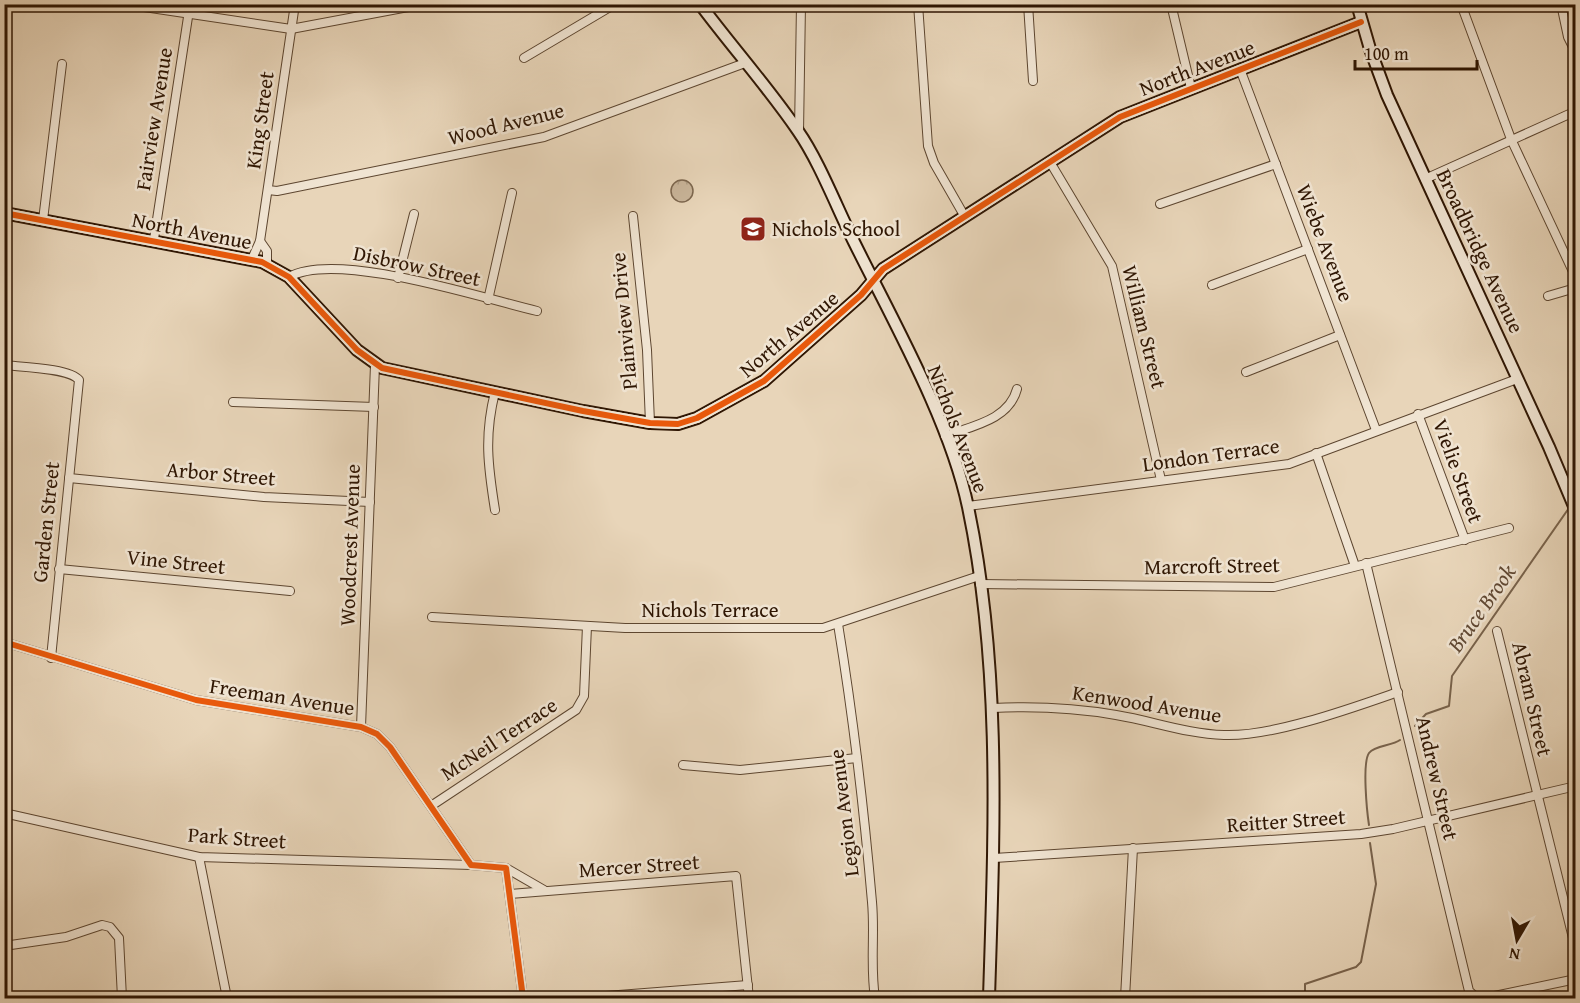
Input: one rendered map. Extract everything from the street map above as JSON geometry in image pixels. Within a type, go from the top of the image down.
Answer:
[{"type":"main road","name":"Nichols Avenue","points":[[699,4],[799,132],[873,279],[945,436],[968,506],[980,580],[993,708],[994,858],[989,999]]},
{"type":"main road","name":"Broadbridge Avenue","points":[[1357,4],[1361,22],[1387,95],[1569,492],[1575,511]]},
{"type":"main road","name":"North Avenue","points":[[4,213],[154,239],[267,264],[289,277],[357,350],[375,365],[495,392],[667,425],[687,422],[764,381],[861,295],[883,269],[1120,117],[1191,87],[1361,22]]},
{"type":"street","points":[[124,4],[291,29],[424,4]]},
{"type":"street","name":"Fairview Avenue","points":[[154,239],[189,4]]},
{"type":"street","name":"King Street","points":[[252,260],[260,241],[295,4]]},
{"type":"street","points":[[524,58],[615,4]]},
{"type":"street","points":[[711,4],[711,19]]},
{"type":"street","points":[[799,132],[801,4]]},
{"type":"street","points":[[918,4],[928,146],[934,163],[965,217]]},
{"type":"street","points":[[1028,4],[1032,81]]},
{"type":"street","points":[[1171,4],[1191,87]]},
{"type":"street","points":[[1461,4],[1511,139],[1575,278]]},
{"type":"street","points":[[1561,4],[1568,37],[1575,52]]},
{"type":"street","name":"Wood Avenue","points":[[268,190],[277,191],[544,137],[745,63]]},
{"type":"street","points":[[43,220],[62,64]]},
{"type":"street","name":"Wiebe Avenue","points":[[1240,69],[1376,430]]},
{"type":"street","points":[[1425,179],[1575,111]]},
{"type":"street","name":"William Street","points":[[1050,162],[1112,266],[1161,480]]},
{"type":"street","points":[[1160,204],[1276,164]]},
{"type":"street","points":[[488,300],[512,193]]},
{"type":"street","points":[[398,278],[414,214]]},
{"type":"street","name":"Plainview Drive","points":[[633,216],[647,350],[650,423]]},
{"type":"street","name":"King Street","points":[[260,241],[267,251],[267,264]]},
{"type":"street","points":[[1212,285],[1308,249]]},
{"type":"street","name":"Disbrow Street","points":[[289,277],[323,269],[347,268],[537,311]]},
{"type":"street","points":[[1548,296],[1575,285]]},
{"type":"street","points":[[1246,372],[1341,335]]},
{"type":"street","name":"Garden Street","points":[[4,365],[75,376],[79,380],[51,658]]},
{"type":"street","name":"Woodcrest Avenue","points":[[361,727],[375,365]]},
{"type":"street","name":"London Terrace","points":[[968,506],[1267,468],[1316,453],[1517,379]]},
{"type":"street","points":[[945,436],[1003,412],[1011,405],[1017,389]]},
{"type":"street","points":[[495,392],[487,429],[486,446],[495,510]]},
{"type":"street","points":[[233,402],[374,408]]},
{"type":"street","name":"Vielie Street","points":[[1418,414],[1464,540]]},
{"type":"street","points":[[1316,453],[1355,566]]},
{"type":"street","name":"Arbor Street","points":[[69,478],[264,497],[370,502]]},
{"type":"street","name":"Marcroft Street","points":[[980,580],[1274,587],[1509,528]]},
{"type":"street","name":"Andrew Street","points":[[1366,563],[1469,991],[1477,999]]},
{"type":"street","name":"Vine Street","points":[[59,569],[290,591]]},
{"type":"street","name":"Nichols Terrace","points":[[432,617],[587,627],[814,629],[838,624],[980,580]]},
{"type":"street","name":"Legion Avenue","points":[[838,624],[864,800],[873,911],[874,999]]},
{"type":"street","name":"McNeil Terrace","points":[[431,806],[576,711],[584,696],[587,627]]},
{"type":"street","name":"Abram Street","points":[[1497,631],[1575,950]]},
{"type":"street","name":"Freeman Avenue","points":[[4,642],[196,700],[361,727],[385,742],[471,865]]},
{"type":"street","name":"Kenwood Avenue","points":[[993,708],[1077,710],[1119,715],[1173,729],[1241,735],[1292,724],[1398,692]]},
{"type":"street","points":[[682,765],[740,770],[857,758]]},
{"type":"street","name":"Reitter Street","points":[[994,858],[1361,834],[1428,821],[1575,786]]},
{"type":"street","name":"Park Street","points":[[4,813],[199,857],[471,865]]},
{"type":"street","points":[[1125,999],[1133,848]]},
{"type":"street","points":[[199,857],[227,999]]},
{"type":"street","points":[[471,865],[506,868],[545,891]]},
{"type":"street","points":[[506,868],[523,999]]},
{"type":"street","name":"Mercer Street","points":[[510,894],[736,876],[748,985]]},
{"type":"street","points":[[4,946],[66,937],[102,925],[110,927],[118,938],[122,999]]},
{"type":"street","points":[[1485,999],[1575,979]]},
{"type":"street","points":[[580,999],[748,985],[749,999]]},
{"type":"green space","points":[[682,180],[692,187],[693,191],[686,201],[682,202],[672,195],[671,191],[678,181]]},
{"type":"waterway","name":"Bruce Brook","points":[[1415,726],[1426,714],[1449,706],[1452,676],[1569,508]]},
{"type":"waterway","name":"Bruce Brook","points":[[1369,825],[1366,788],[1367,758],[1372,750],[1400,740]]},
{"type":"waterway","name":"Bruce Brook","points":[[1305,998],[1305,984],[1356,967],[1361,962],[1376,884],[1370,843]]},
{"type":"cycle path","points":[[4,213],[262,262],[289,277],[357,350],[382,368],[583,411],[650,423],[678,424],[697,418],[764,381],[861,295],[883,269],[1120,117],[1361,22]]},
{"type":"cycle path","points":[[4,642],[196,700],[361,727],[377,734],[390,747],[471,865],[506,868],[523,998]]},
{"type":"place","name":"Nichols School","points":[[753,229]]}]
